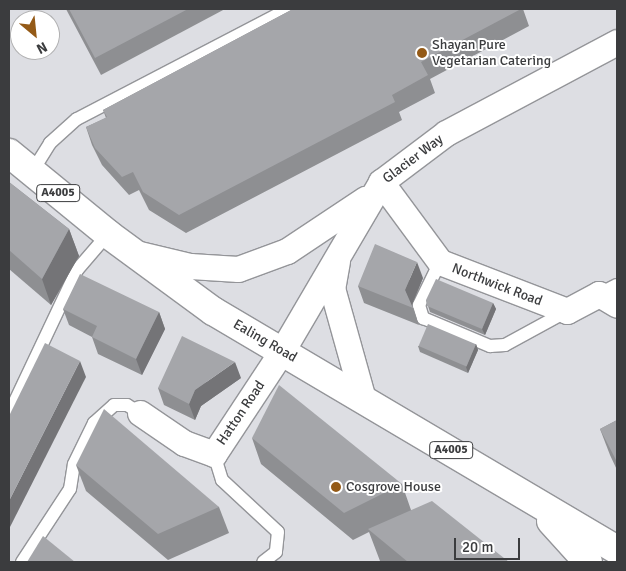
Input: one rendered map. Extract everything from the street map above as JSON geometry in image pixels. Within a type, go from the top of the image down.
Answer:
[{"type":"main road","name":"Ealing Road","points":[[9,153],[108,234],[213,311],[363,399],[537,505],[617,550]]},
{"type":"main road","name":"Ealing Road","points":[[537,505],[588,562]]},
{"type":"street","name":"Glacier Way","points":[[282,352],[339,249],[377,187],[446,133],[617,43]]},
{"type":"street","points":[[133,252],[205,268],[256,264],[303,242],[377,187]]},
{"type":"street","name":"Northwick Road","points":[[377,187],[440,262],[567,311]]},
{"type":"street","points":[[339,249],[332,288],[363,399]]},
{"type":"street","points":[[567,311],[611,295]]},
{"type":"street","name":"Hatton Road","points":[[140,412],[184,443],[214,454],[282,352]]},
{"type":"lane","points":[[32,172],[50,143],[77,120],[288,9]]},
{"type":"lane","points":[[9,414],[56,309],[77,270],[108,234]]},
{"type":"lane","points":[[440,262],[419,305],[424,318],[490,346],[506,346],[567,311]]},
{"type":"lane","points":[[22,562],[70,489],[74,464],[94,423],[114,405],[127,405],[140,412]]},
{"type":"lane","points":[[214,454],[222,480],[278,532],[280,541],[276,552],[263,562]]},
{"type":"building","points":[[69,9],[188,9],[95,58]]},
{"type":"building","points":[[293,9],[521,9],[421,62],[428,75],[392,95],[395,102],[179,215],[143,192],[133,172],[122,177],[95,148],[86,127],[107,117],[103,110]]},
{"type":"building","points":[[9,182],[69,229],[42,279],[9,250]]},
{"type":"building","points":[[375,244],[417,262],[405,290],[413,308],[358,286]]},
{"type":"building","points":[[80,274],[159,312],[136,359],[92,337],[97,326],[63,309]]},
{"type":"building","points":[[436,279],[493,303],[482,329],[427,306],[426,300]]},
{"type":"building","points":[[428,324],[476,344],[466,366],[419,346]]},
{"type":"building","points":[[182,336],[235,362],[195,390],[189,404],[158,388]]},
{"type":"building","points":[[45,343],[80,361],[9,501],[9,416]]},
{"type":"building","name":"Cosgrove House","points":[[279,385],[402,484],[344,513],[252,438]]},
{"type":"building","points":[[104,409],[219,507],[158,534],[76,465]]},
{"type":"building","points":[[617,420],[617,462],[600,429]]},
{"type":"building","points":[[432,501],[509,562],[408,562],[368,529]]},
{"type":"building","points":[[43,536],[75,562],[27,562]]},
{"type":"place","name":"Shayan Pure Vegetarian Catering","points":[[422,53]]},
{"type":"place","name":"Cosgrove House","points":[[336,487]]}]
